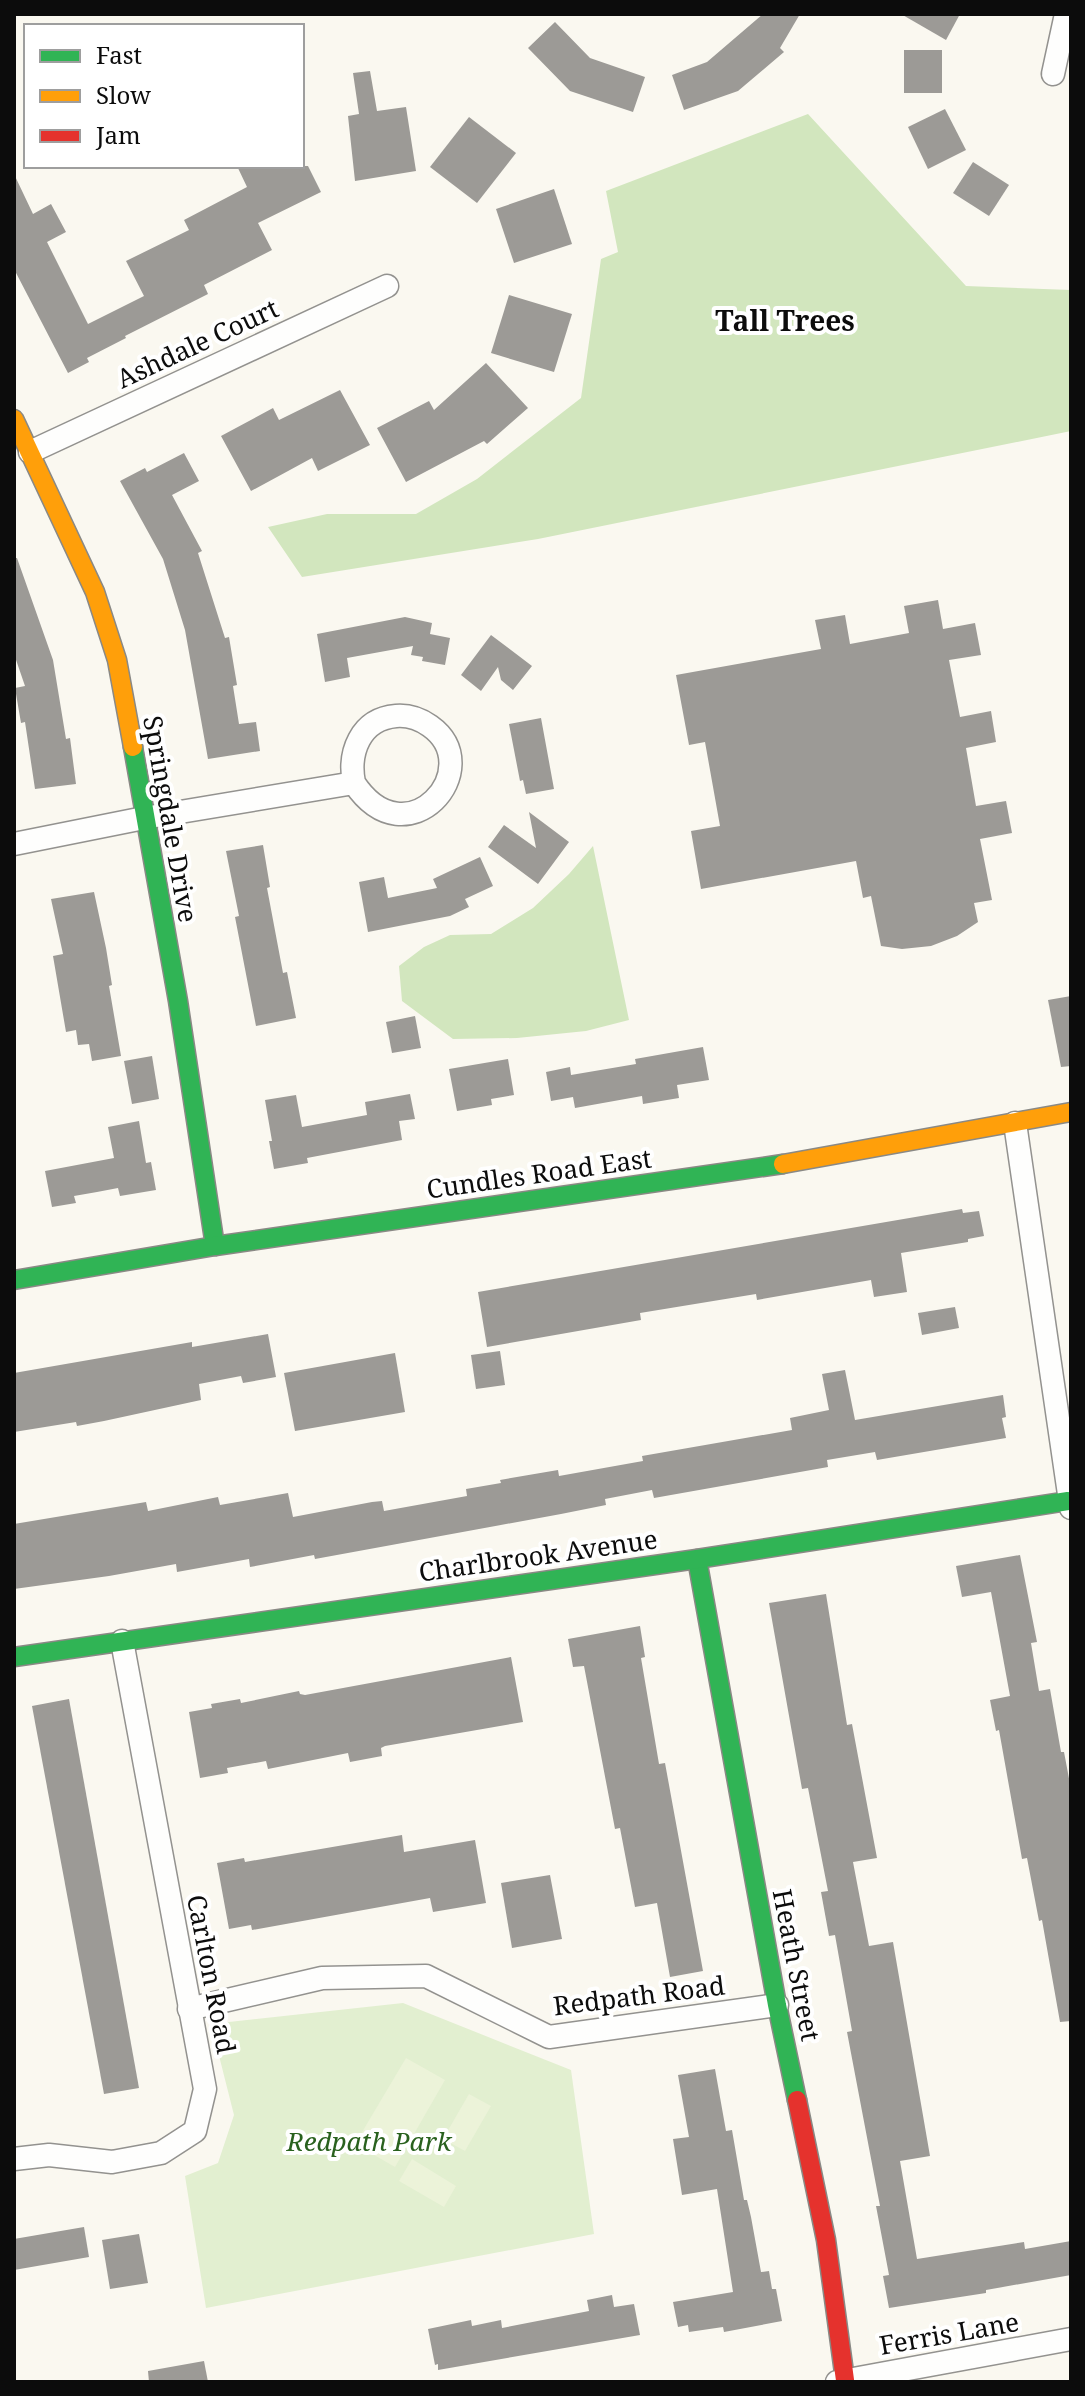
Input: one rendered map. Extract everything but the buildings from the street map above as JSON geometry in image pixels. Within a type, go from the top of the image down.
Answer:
[{"type":"street","points":[[1053,74],[1066,14]]},
{"type":"street","name":"Ashdale Court","points":[[30,452],[387,286]]},
{"type":"street","name":"Springdale Drive","points":[[14,419],[95,592],[117,660],[178,1001],[215,1246]]},
{"type":"street","points":[[393,716],[409,716],[424,721],[435,730],[449,751],[450,772],[445,788],[437,800],[419,812],[402,815],[383,812],[366,801],[354,783],[351,767],[359,738],[376,722],[393,716]]},
{"type":"street","points":[[14,844],[144,818],[354,783]]},
{"type":"street","name":"Cundles Road East","points":[[14,1280],[215,1246],[773,1166],[1071,1112]]},
{"type":"street","points":[[1015,1123],[1070,1505]]},
{"type":"street","name":"Charlbrook Avenue","points":[[14,1657],[1070,1505]]},
{"type":"street","name":"Heath Street","points":[[697,1559],[777,2005],[826,2240],[841,2381]]},
{"type":"street","name":"Carlton Road","points":[[14,2159],[49,2155],[112,2162],[161,2153],[195,2131],[205,2089],[122,1641]]},
{"type":"street","name":"Redpath Road","points":[[189,2009],[322,1978],[426,1976],[549,2037],[777,2005]]},
{"type":"street","name":"Ferris Lane","points":[[841,2381],[1071,2339]]},
{"type":"green space","points":[[808,114],[966,286],[1071,290],[1071,431],[538,539],[302,577],[268,527],[327,514],[416,514],[477,479],[581,398],[601,259],[618,252],[606,191]]},
{"type":"green space","points":[[593,846],[629,1020],[586,1031],[517,1038],[453,1039],[402,1001],[399,966],[424,947],[450,935],[491,934],[533,908]]},
{"type":"green space","name":"Redpath Park","points":[[403,2003],[571,2070],[594,2234],[206,2308],[185,2176],[218,2163],[234,2115],[211,2024]]},
{"type":"green space","points":[[406,2058],[445,2080],[395,2167],[355,2144]]},
{"type":"green space","points":[[469,2094],[491,2106],[465,2151],[443,2139]]},
{"type":"green space","points":[[412,2159],[456,2186],[444,2207],[399,2181]]},
{"type":"traffic: fast","points":[[133,747],[178,1001],[215,1246]]},
{"type":"traffic: fast","points":[[14,1280],[215,1246],[783,1164]]},
{"type":"traffic: fast","points":[[14,1657],[697,1559],[1068,1501]]},
{"type":"traffic: fast","points":[[697,1559],[797,2100]]},
{"type":"traffic: slow","points":[[14,419],[95,592],[117,660],[133,747]]},
{"type":"traffic: slow","points":[[783,1164],[1071,1112]]},
{"type":"traffic: jam","points":[[797,2100],[826,2240],[845,2380]]},
{"type":"district","name":"Tall Trees","points":[[785,320]]}]
